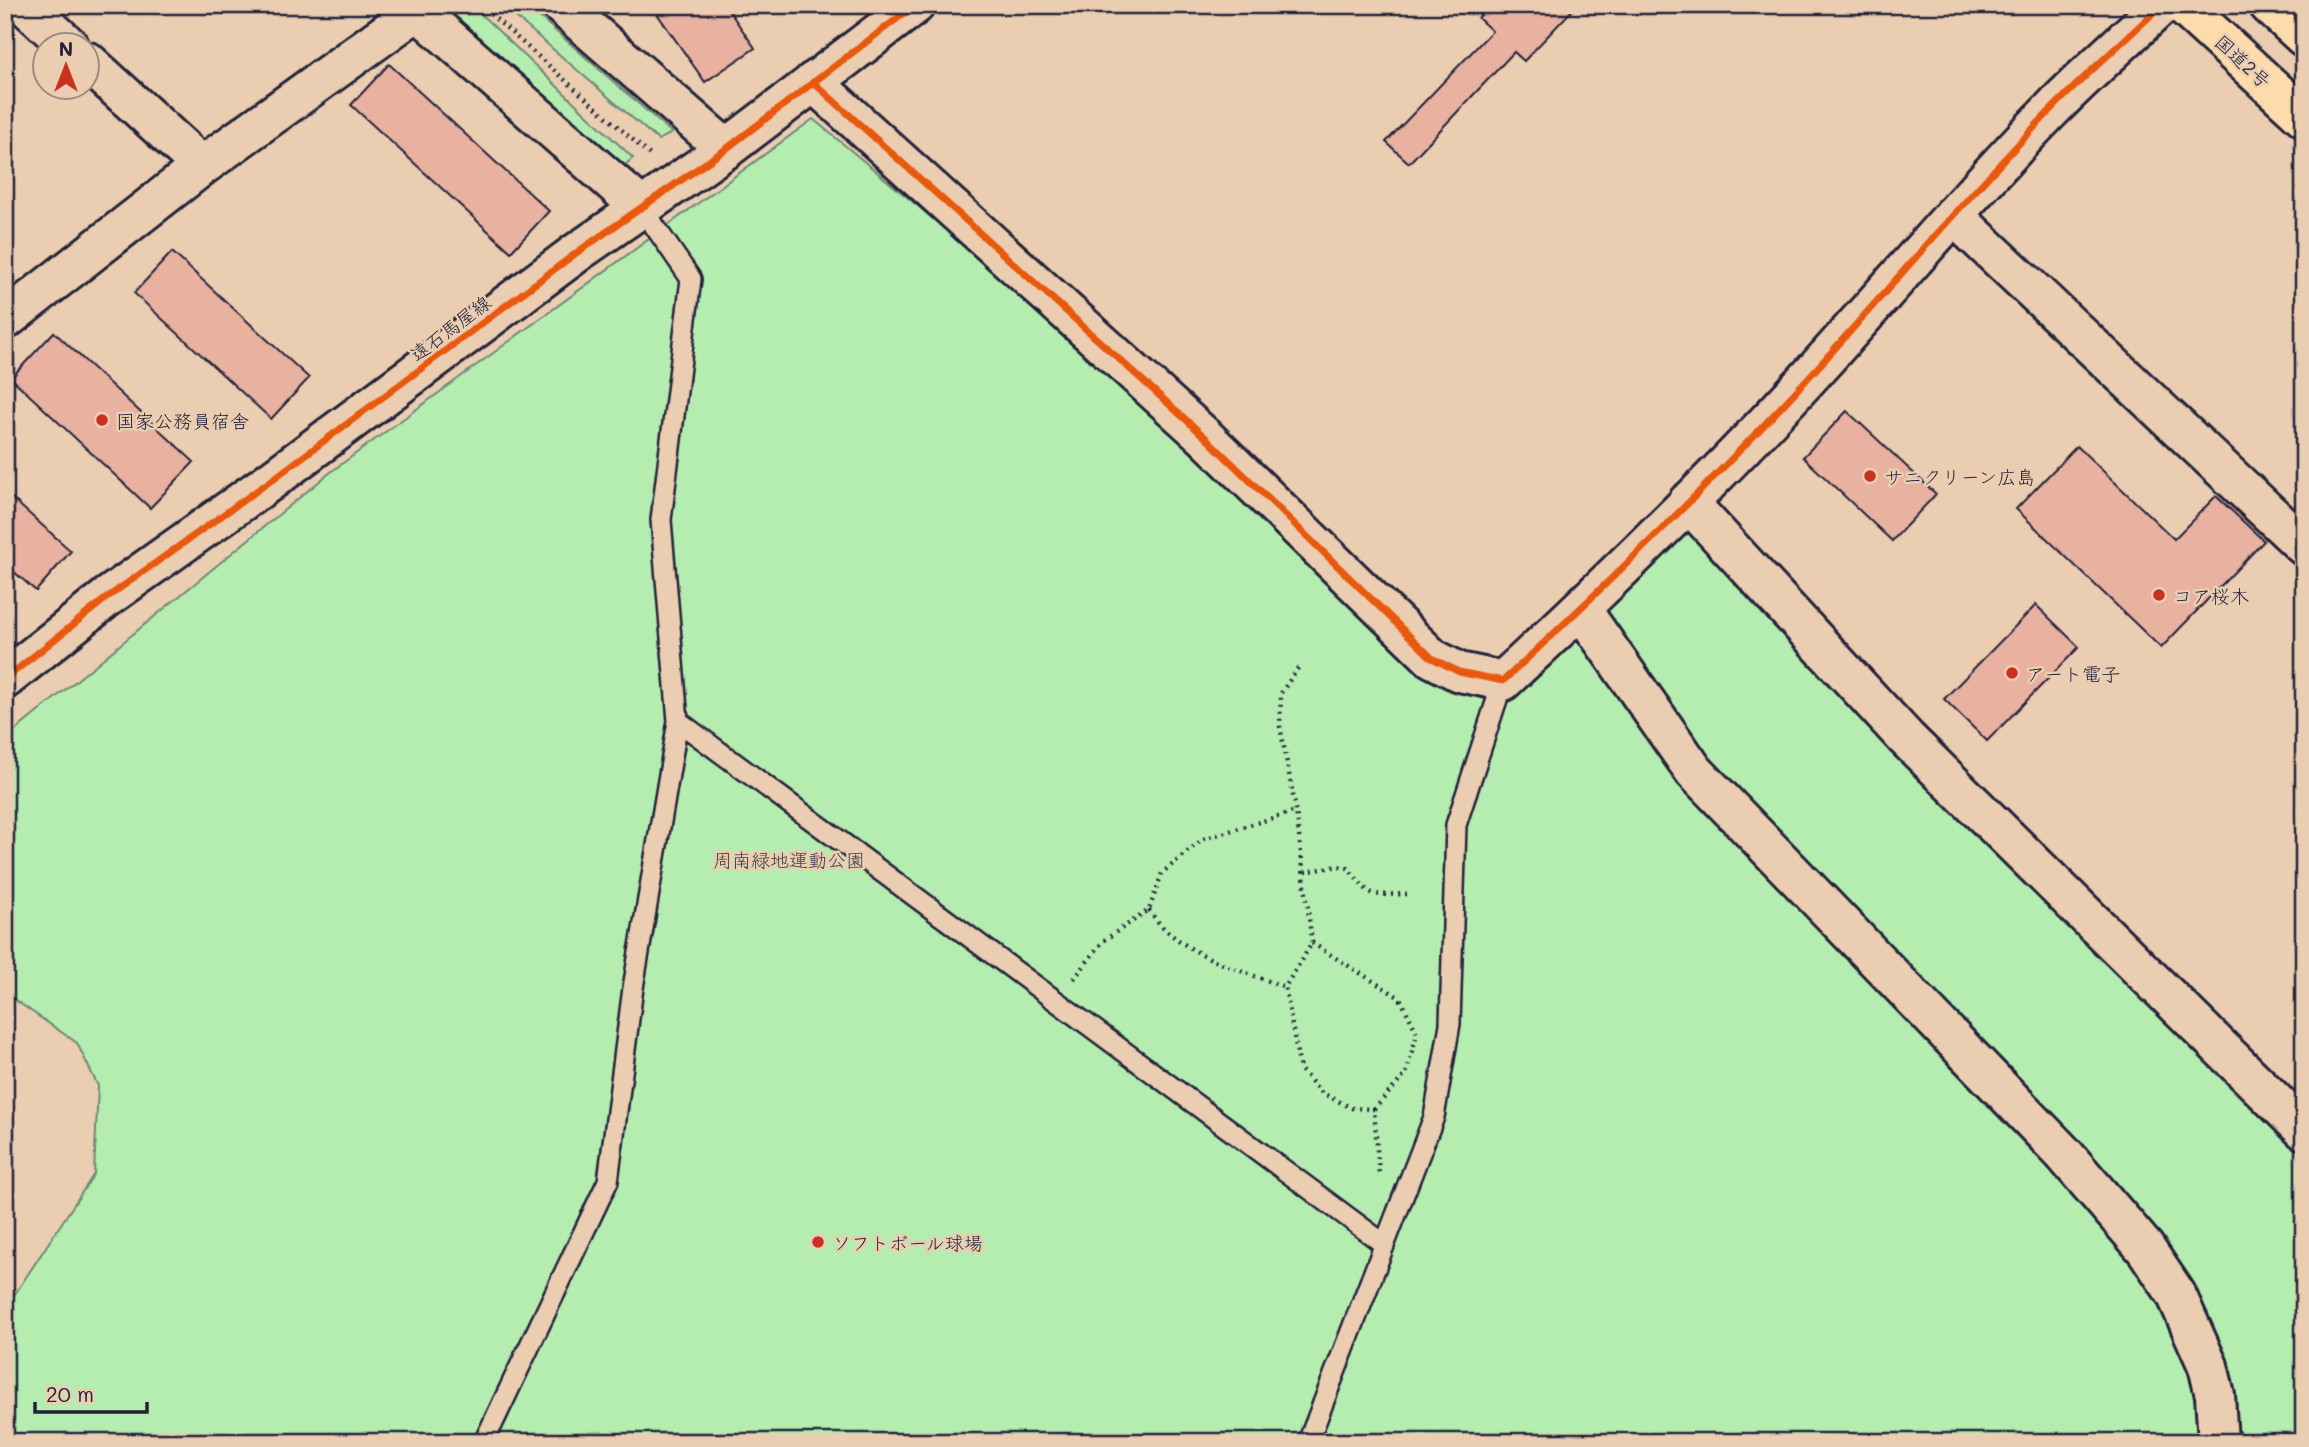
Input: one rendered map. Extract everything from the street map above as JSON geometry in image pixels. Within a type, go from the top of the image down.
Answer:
[{"type":"highway","name":"国道2号","points":[[2182,5],[2304,117]]},
{"type":"highway","points":[[2269,5],[2304,37]]},
{"type":"street","points":[[25,5],[54,32]]},
{"type":"street","points":[[561,5],[726,149]]},
{"type":"street","name":"遠石馬屋線","points":[[5,679],[109,596],[269,482],[579,251],[726,149],[915,5]]},
{"type":"street","points":[[813,82],[1204,436],[1432,658],[1460,671],[1503,681],[1581,609],[1688,502],[1817,368],[1953,215],[2052,110],[2162,5]]},
{"type":"street","points":[[5,320],[202,166],[418,7],[642,208]]},
{"type":"street","points":[[102,75],[202,166]]},
{"type":"street","points":[[1953,215],[2304,547]]},
{"type":"street","points":[[1688,502],[1906,738],[2304,1130]]},
{"type":"street","points":[[1581,609],[1694,771],[2063,1153],[2145,1248],[2176,1294],[2208,1366],[2215,1395],[2218,1442]]},
{"type":"lane","points":[[484,1442],[608,1181],[633,988],[678,721],[662,520],[691,279],[642,208]]},
{"type":"lane","points":[[1308,1442],[1434,1117],[1450,1024],[1456,825],[1503,681]]},
{"type":"lane","points":[[678,721],[1384,1244]]},
{"type":"path","points":[[480,5],[650,155]]},
{"type":"path","points":[[1298,668],[1281,693],[1280,726],[1305,872],[1312,943],[1285,987],[1300,1069],[1322,1093],[1352,1108],[1374,1110],[1406,1074],[1417,1033],[1400,998],[1312,943]]},
{"type":"path","points":[[1056,1001],[1103,941],[1149,910],[1162,873],[1203,839],[1296,811]]},
{"type":"path","points":[[1305,872],[1338,866],[1348,868],[1373,895],[1407,894]]},
{"type":"path","points":[[1149,910],[1158,923],[1204,957],[1285,987]]},
{"type":"green space","points":[[457,5],[471,5],[633,158],[618,171],[449,15]]},
{"type":"green space","points":[[502,5],[526,5],[672,133],[658,140]]},
{"type":"green space","name":"周南緑地運動公園","points":[[813,119],[1232,467],[1441,670],[1493,678],[1682,501],[2304,1127],[2304,1442],[5,1442],[5,1309],[94,1174],[98,1086],[77,1043],[5,993],[5,739],[332,471]]},
{"type":"building","points":[[651,5],[725,5],[755,48],[705,82]]},
{"type":"building","points":[[1491,5],[1577,5],[1524,61],[1514,52],[1409,163],[1386,142],[1492,31],[1478,18]]},
{"type":"building","points":[[389,64],[549,211],[511,252],[351,105]]},
{"type":"building","points":[[172,252],[309,378],[271,419],[134,293]]},
{"type":"building","name":"国家公務員宿舎","points":[[54,332],[194,462],[150,508],[11,378]]},
{"type":"building","name":"サニクリーン広島","points":[[1847,411],[1936,494],[1892,541],[1803,457]]},
{"type":"building","name":"コア桜木","points":[[2077,446],[2174,539],[2216,496],[2264,541],[2161,648],[2016,509]]},
{"type":"building","points":[[5,492],[71,551],[36,591],[5,564]]},
{"type":"building","name":"アート電子","points":[[2036,605],[2079,647],[1987,741],[1944,699]]},
{"type":"cycle path","points":[[5,679],[109,596],[269,482],[579,251],[726,149],[915,5]]},
{"type":"cycle path","points":[[813,82],[1204,436],[1432,658],[1459,672],[1503,681],[1625,566],[1743,447],[2020,142],[2077,84],[2162,5]]},
{"type":"place","name":"国家公務員宿舎","points":[[102,420]]},
{"type":"place","name":"サニクリーン広島","points":[[1870,476]]},
{"type":"place","name":"コア桜木","points":[[2159,595]]},
{"type":"place","name":"アート電子","points":[[2012,673]]},
{"type":"place","name":"ソフトボール球場","points":[[818,1242]]}]
